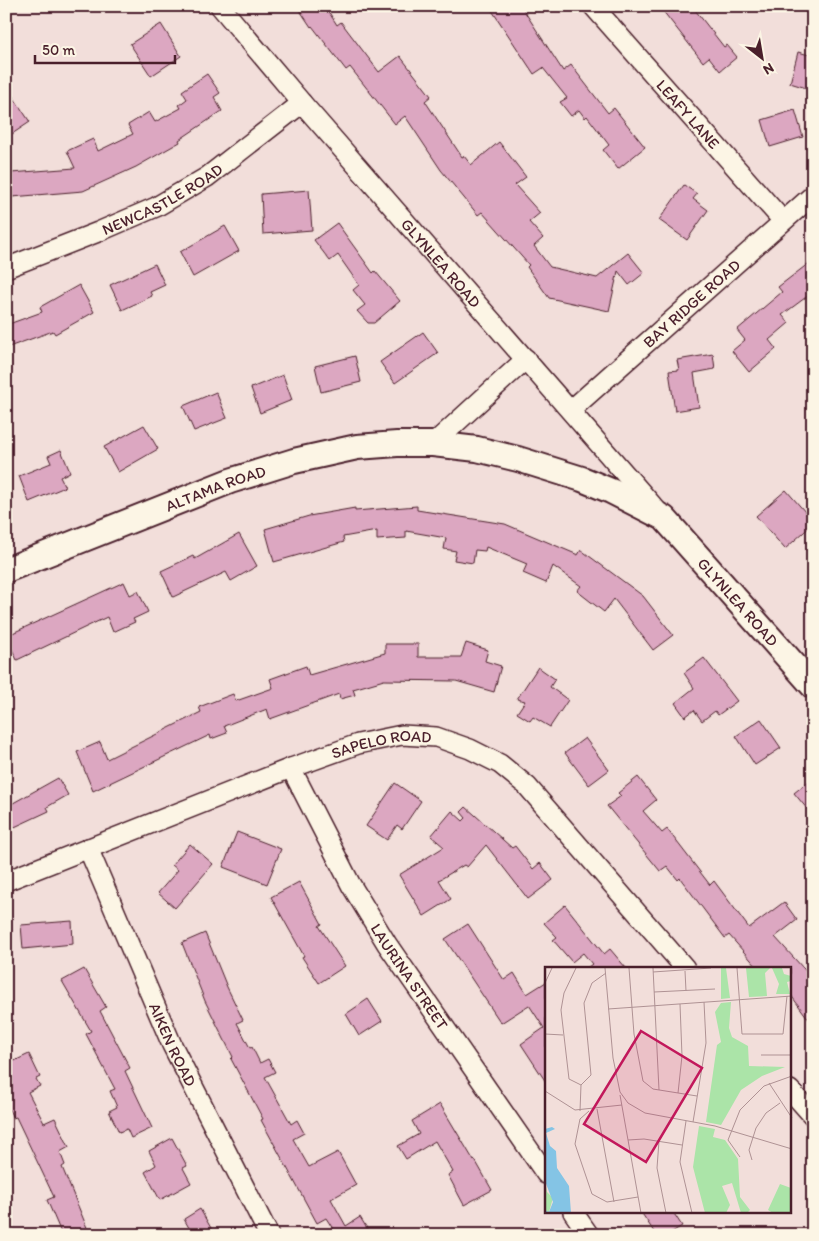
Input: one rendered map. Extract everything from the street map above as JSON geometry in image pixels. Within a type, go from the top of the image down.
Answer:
[{"type":"street","name":"GLYNLEA ROAD","points":[[220,6],[302,103],[813,686]]},
{"type":"street","name":"LEAFY LANE","points":[[593,6],[782,221]]},
{"type":"street","name":"NEWCASTLE ROAD","points":[[6,268],[98,232],[156,206],[207,177],[302,103]]},
{"type":"street","name":"BAY RIDGE ROAD","points":[[571,410],[813,195]]},
{"type":"street","points":[[433,444],[526,359]]},
{"type":"street","name":"GLYNLEA ROAD","points":[[433,444],[476,449],[518,458],[611,490],[664,518]]},
{"type":"street","name":"ALTAMA ROAD","points":[[6,570],[230,481],[294,461],[357,447],[433,444]]},
{"type":"street","name":"SAPELO ROAD","points":[[6,881],[291,768],[358,744],[402,735],[436,737],[470,749],[500,764],[527,786],[684,967]]},
{"type":"street","name":"LAURINA STREET","points":[[291,768],[351,885],[366,910],[545,1173]]},
{"type":"street","name":"AIKEN ROAD","points":[[88,848],[172,1045],[268,1235]]},
{"type":"street","points":[[792,1092],[813,1116]]},
{"type":"street","points":[[574,1214],[589,1235]]},
{"type":"building","points":[[297,6],[325,6],[337,25],[341,22],[379,72],[400,56],[431,96],[425,101],[462,157],[464,156],[471,165],[499,142],[526,177],[515,185],[540,213],[529,222],[543,238],[534,246],[550,267],[597,278],[628,253],[644,273],[629,285],[618,271],[609,311],[549,298],[527,267],[529,265],[482,212],[478,215],[441,170],[405,116],[395,124],[350,67],[346,70],[311,27]]},
{"type":"building","points":[[489,6],[521,6],[563,71],[571,65],[608,113],[614,108],[645,147],[618,169],[603,150],[609,145],[587,116],[585,118],[579,110],[571,116],[560,102],[567,98],[543,68],[534,74]]},
{"type":"building","points":[[659,6],[692,6],[724,47],[727,45],[737,57],[720,71],[709,57],[703,62]]},
{"type":"building","points":[[161,24],[181,56],[151,76],[130,44]]},
{"type":"building","points":[[798,52],[813,56],[813,90],[790,83]]},
{"type":"building","points":[[207,74],[220,93],[214,97],[222,111],[179,140],[180,142],[136,167],[83,191],[12,197],[11,173],[75,168],[67,151],[93,139],[98,151],[133,134],[128,125],[149,112],[155,122],[181,108],[179,105],[187,99],[182,91]]},
{"type":"building","points":[[6,86],[30,122],[6,138]]},
{"type":"building","points":[[795,110],[803,137],[770,147],[762,120]]},
{"type":"building","points":[[684,185],[697,194],[693,199],[708,210],[687,240],[659,220]]},
{"type":"building","points":[[309,190],[312,230],[263,234],[261,194]]},
{"type":"building","points":[[337,223],[373,273],[375,271],[400,301],[374,323],[368,323],[357,311],[365,305],[353,290],[359,285],[338,255],[330,261],[314,240]]},
{"type":"building","points":[[225,226],[239,251],[193,277],[180,252]]},
{"type":"building","points":[[813,260],[813,292],[782,315],[789,323],[769,340],[776,349],[749,372],[732,351],[745,340],[737,330],[782,292],[778,287]]},
{"type":"building","points":[[155,264],[165,285],[150,292],[152,296],[122,310],[110,285]]},
{"type":"building","points":[[79,285],[94,312],[55,334],[53,331],[6,348],[6,325],[42,312],[40,307]]},
{"type":"building","points":[[423,332],[438,353],[395,383],[380,362]]},
{"type":"building","points":[[713,354],[715,369],[694,373],[699,407],[675,411],[669,371],[679,370],[677,360]]},
{"type":"building","points":[[355,356],[361,382],[321,392],[315,366]]},
{"type":"building","points":[[283,375],[292,400],[260,413],[251,388]]},
{"type":"building","points":[[216,392],[227,418],[194,431],[183,406]]},
{"type":"building","points":[[144,425],[158,449],[118,472],[104,447]]},
{"type":"building","points":[[61,450],[70,472],[60,477],[65,487],[29,502],[19,476],[51,463],[48,456]]},
{"type":"building","points":[[786,490],[813,521],[813,524],[785,549],[756,516]]},
{"type":"building","points":[[417,506],[417,510],[505,524],[578,555],[581,550],[643,596],[673,635],[653,650],[614,599],[604,612],[577,591],[581,586],[553,566],[546,583],[523,573],[527,564],[486,547],[485,551],[475,550],[473,563],[454,560],[456,551],[444,549],[446,538],[406,531],[406,538],[377,540],[377,531],[343,537],[344,542],[274,562],[265,529],[309,516],[355,508],[355,511]]},
{"type":"building","points":[[239,534],[257,566],[231,581],[226,572],[173,597],[161,571],[193,556],[195,559]]},
{"type":"building","points":[[124,582],[130,595],[138,591],[148,612],[133,619],[135,622],[113,632],[107,617],[17,660],[6,636]]},
{"type":"building","points":[[466,643],[488,650],[485,661],[501,666],[494,692],[456,681],[384,680],[353,689],[355,695],[340,699],[339,694],[270,719],[267,709],[224,726],[227,733],[211,739],[210,735],[93,791],[77,752],[100,742],[107,759],[201,712],[199,707],[233,694],[236,701],[273,688],[270,679],[306,666],[309,675],[385,653],[385,644],[418,644],[418,657],[461,657]]},
{"type":"building","points":[[704,658],[737,701],[718,715],[715,711],[702,721],[694,710],[685,717],[675,703],[694,688],[684,673]]},
{"type":"building","points":[[538,667],[555,679],[550,687],[568,700],[550,727],[533,717],[530,721],[517,713],[525,701],[517,699]]},
{"type":"building","points":[[761,719],[781,748],[755,765],[736,736]]},
{"type":"building","points":[[585,738],[609,770],[589,785],[565,753]]},
{"type":"building","points":[[638,777],[656,800],[643,811],[662,833],[667,829],[710,885],[714,881],[749,928],[784,902],[797,920],[775,937],[813,979],[813,1025],[792,997],[792,967],[757,967],[729,935],[725,938],[680,878],[678,880],[667,866],[660,871],[607,806],[621,796],[618,793]]},
{"type":"building","points":[[58,778],[68,795],[47,807],[49,811],[6,831],[6,807]]},
{"type":"building","points":[[813,778],[813,816],[794,793]]},
{"type":"building","points":[[395,783],[421,801],[402,829],[397,825],[387,840],[366,826]]},
{"type":"building","points":[[466,807],[512,848],[515,846],[533,869],[540,863],[553,880],[528,899],[486,845],[467,867],[464,865],[439,880],[451,899],[424,916],[399,875],[444,847],[431,836],[452,811],[463,821],[466,818],[461,812]]},
{"type":"building","points":[[237,832],[281,849],[267,884],[223,867]]},
{"type":"building","points":[[190,844],[213,864],[175,908],[158,893],[178,870],[172,865]]},
{"type":"building","points":[[299,882],[322,924],[319,926],[345,966],[319,983],[302,957],[304,956],[271,897]]},
{"type":"building","points":[[565,905],[604,954],[610,949],[625,967],[588,967],[592,964],[583,953],[572,962],[553,940],[557,937],[544,923]]},
{"type":"building","points":[[72,921],[73,944],[23,949],[21,925]]},
{"type":"building","points":[[468,924],[504,980],[514,973],[527,994],[545,983],[545,1080],[521,1044],[544,1028],[529,1005],[501,1023],[445,939]]},
{"type":"building","points":[[205,933],[243,1020],[237,1023],[260,1063],[268,1059],[275,1072],[265,1077],[291,1124],[297,1120],[304,1133],[293,1139],[309,1167],[338,1152],[356,1185],[331,1199],[346,1226],[360,1217],[371,1235],[332,1235],[335,1232],[326,1218],[317,1223],[261,1120],[263,1119],[231,1059],[233,1057],[205,1001],[182,943]]},
{"type":"building","points":[[84,969],[106,1007],[100,1011],[130,1068],[125,1071],[152,1128],[131,1138],[127,1129],[119,1132],[109,1111],[117,1107],[110,1091],[115,1089],[86,1034],[91,1031],[62,981]]},
{"type":"building","points":[[368,999],[382,1021],[359,1036],[346,1014]]},
{"type":"building","points":[[29,1054],[40,1077],[36,1079],[40,1086],[28,1092],[44,1123],[55,1118],[69,1147],[60,1152],[65,1165],[62,1167],[90,1235],[62,1235],[47,1200],[54,1197],[16,1117],[13,1118],[6,1103],[6,1065]]},
{"type":"building","points":[[440,1104],[492,1190],[464,1205],[448,1175],[453,1172],[435,1141],[406,1159],[398,1146],[419,1134],[412,1121]]},
{"type":"building","points":[[172,1138],[187,1166],[183,1168],[191,1183],[160,1200],[145,1172],[156,1165],[149,1151]]},
{"type":"building","points":[[200,1209],[215,1235],[193,1235],[184,1219]]},
{"type":"building","points":[[642,1214],[674,1214],[682,1226],[667,1235],[656,1235]]}]
